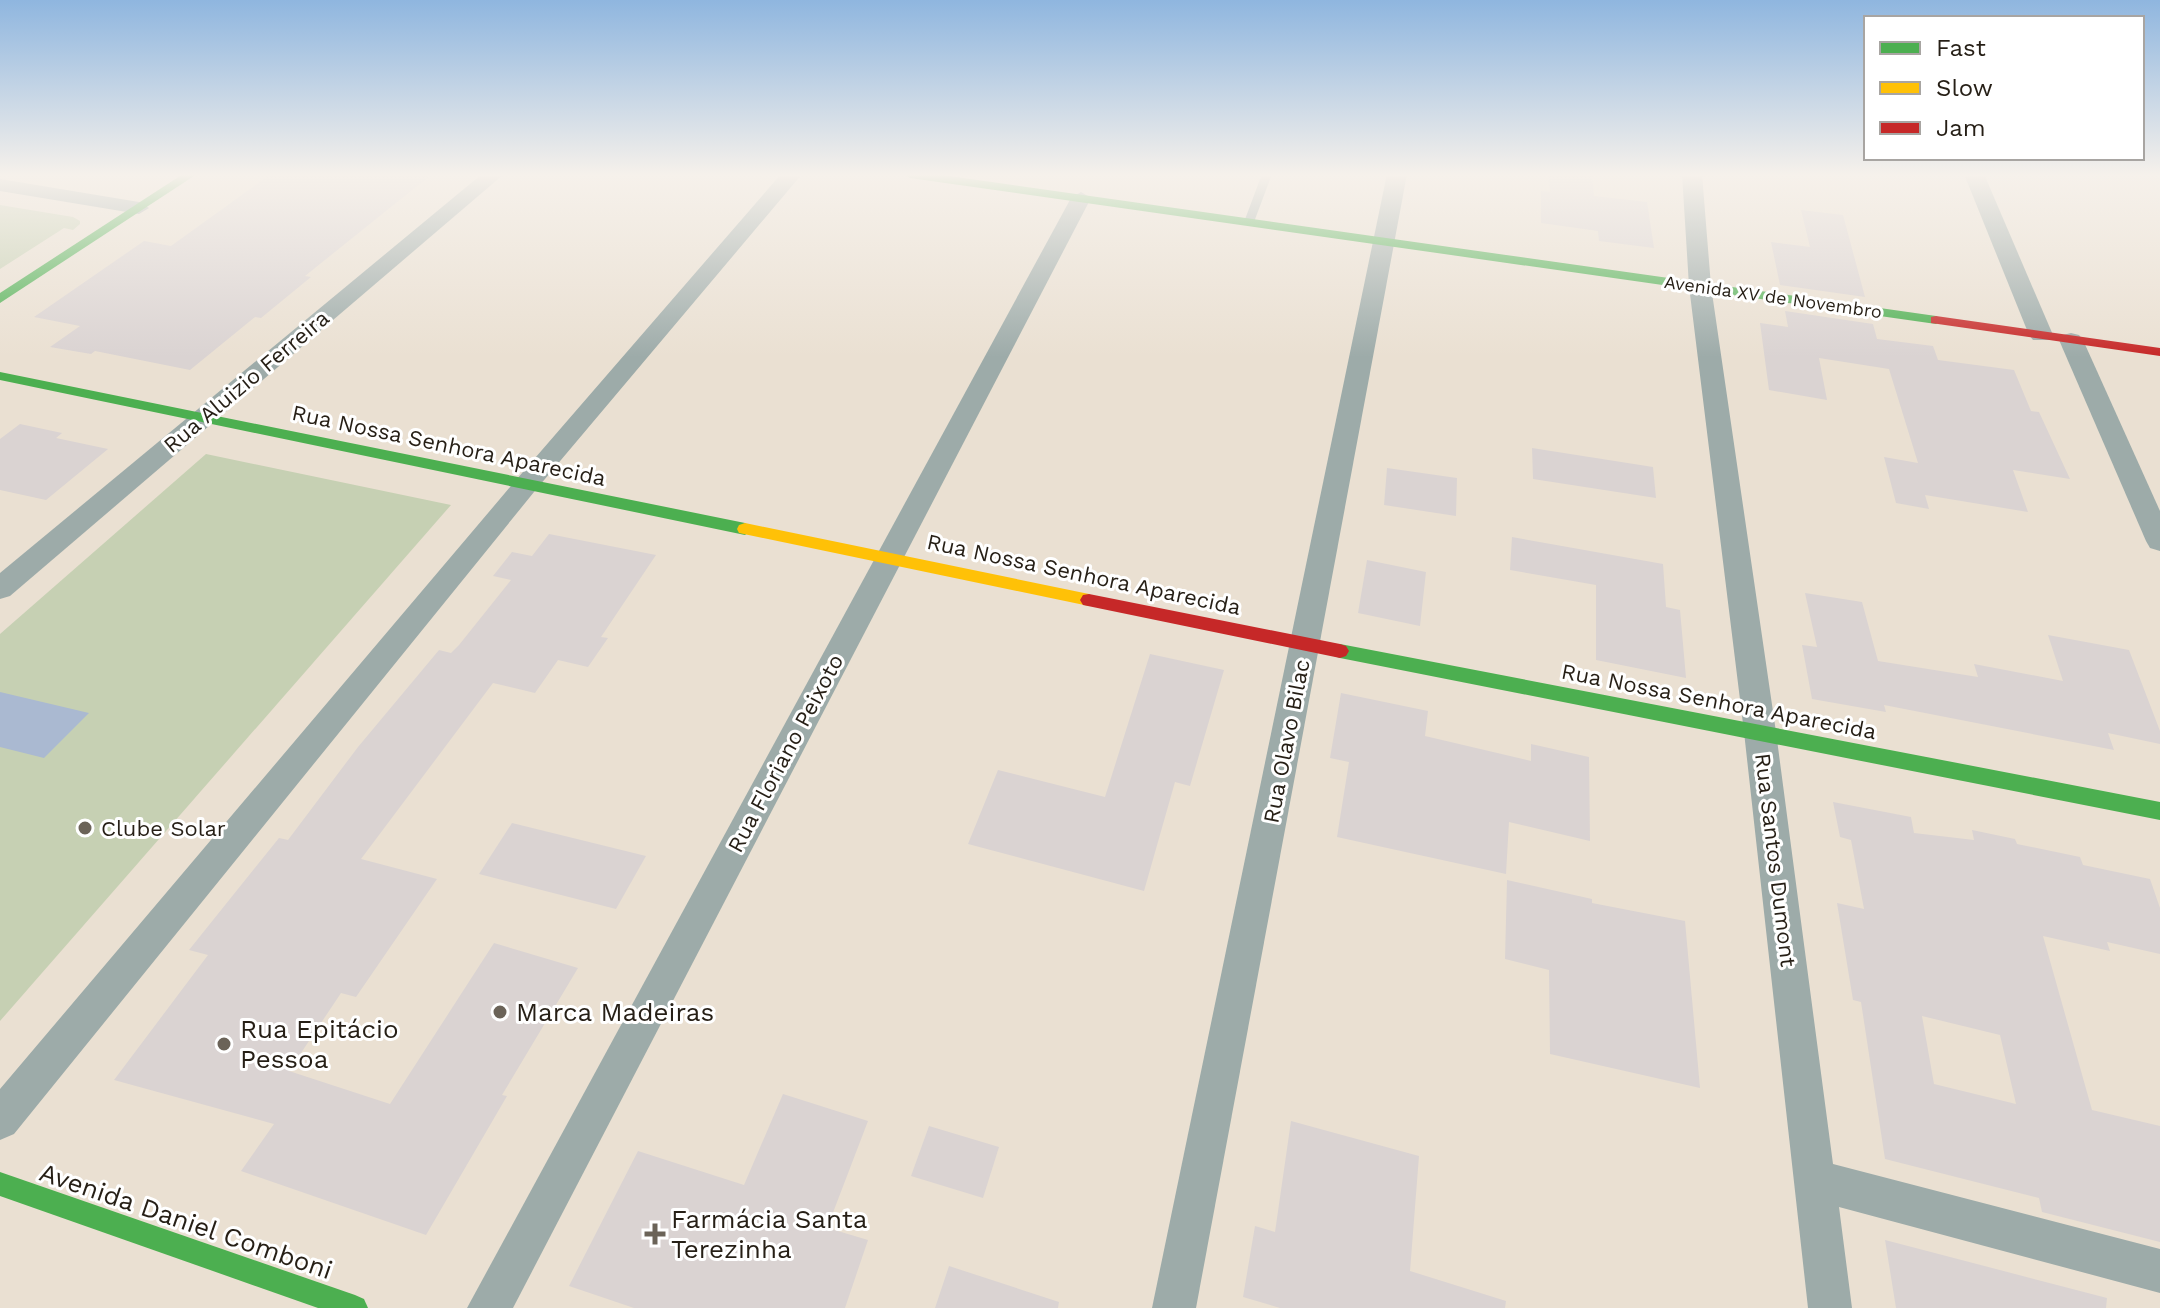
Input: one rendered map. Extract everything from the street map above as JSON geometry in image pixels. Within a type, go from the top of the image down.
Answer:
[{"type":"street","points":[[0,299],[98,235]]},
{"type":"street","name":"Rua Aluizio Ferreira","points":[[0,589],[421,235]]},
{"type":"street","points":[[0,1120],[525,486],[740,235]]},
{"type":"street","name":"Rua Floriano Peixoto","points":[[489,1308],[1061,235]]},
{"type":"street","name":"Avenida XV de Novembro","points":[[1342,235],[2160,352]]},
{"type":"street","name":"Rua Olavo Bilac","points":[[1174,1308],[1386,235]]},
{"type":"street","name":"Rua Santos Dumont","points":[[1696,235],[1700,286],[1760,732],[1830,1308]]},
{"type":"street","points":[[1999,235],[2041,335]]},
{"type":"street","points":[[2071,340],[2160,541]]},
{"type":"street","name":"Rua Nossa Senhora Aparecida","points":[[0,376],[1305,644],[2160,811]]},
{"type":"street","points":[[1816,1180],[2160,1271]]},
{"type":"street","name":"Avenida Daniel Comboni","points":[[0,1184],[355,1308]]},
{"type":"green space","points":[[0,235],[53,235],[0,269]]},
{"type":"green space","name":"Clube Solar","points":[[206,454],[451,505],[0,1021],[0,634]]},
{"type":"water","points":[[0,692],[89,713],[44,758],[0,747]]},
{"type":"building","points":[[186,235],[356,235],[305,276],[311,277],[261,318],[255,317],[190,370],[95,351],[91,354],[50,347],[80,326],[34,317],[144,241],[171,246]]},
{"type":"building","points":[[1598,235],[1652,235],[1654,248],[1599,241]]},
{"type":"building","points":[[1807,235],[1848,235],[1865,297],[1780,285],[1771,242],[1810,247]]},
{"type":"building","points":[[1785,311],[1873,324],[1877,339],[1933,346],[1938,360],[2014,370],[2031,411],[2039,412],[2070,479],[2013,470],[2028,512],[1925,495],[1929,509],[1896,503],[1884,457],[1918,463],[1889,369],[1819,358],[1827,400],[1769,390],[1760,323],[1788,327]]},
{"type":"building","points":[[20,424],[62,433],[56,438],[108,449],[46,500],[0,490],[0,439]]},
{"type":"building","points":[[1532,448],[1653,467],[1656,498],[1533,479]]},
{"type":"building","points":[[1387,468],[1457,478],[1456,516],[1384,505]]},
{"type":"building","points":[[549,534],[656,555],[601,637],[608,638],[588,667],[558,660],[535,693],[493,683],[361,859],[437,879],[356,997],[341,993],[289,1071],[390,1104],[494,943],[578,968],[502,1095],[507,1096],[426,1235],[241,1171],[274,1124],[114,1080],[208,955],[189,950],[279,838],[288,840],[358,747],[439,650],[451,653],[459,645],[511,580],[493,576],[512,552],[532,556]]},
{"type":"building","points":[[1512,537],[1663,564],[1666,607],[1680,610],[1686,678],[1596,660],[1596,585],[1510,570]]},
{"type":"building","points":[[1367,560],[1426,572],[1420,626],[1358,613]]},
{"type":"building","points":[[1805,593],[1862,602],[1878,661],[1978,677],[1974,664],[2063,681],[2048,635],[2129,650],[2160,731],[2160,744],[2108,733],[2114,750],[1884,705],[1886,712],[1812,699],[1802,645],[1817,647]]},
{"type":"building","points":[[1150,654],[1224,670],[1190,786],[1175,782],[1144,891],[968,844],[998,770],[1105,797]]},
{"type":"building","points":[[1341,693],[1428,711],[1425,736],[1531,761],[1531,744],[1589,757],[1590,841],[1509,822],[1506,874],[1337,837],[1349,762],[1330,758]]},
{"type":"building","points":[[1833,802],[1911,817],[1914,833],[1974,840],[1972,830],[2015,839],[2017,844],[2080,857],[2083,865],[2150,879],[2160,908],[2160,954],[2107,942],[2110,951],[2043,936],[2092,1110],[2160,1126],[2160,1242],[2042,1212],[2039,1198],[1885,1159],[1861,1002],[1853,1000],[1837,903],[1864,909],[1851,840],[1840,837]],"holes":[[[1922,1016],[2000,1035],[2016,1104],[1934,1084]]]},
{"type":"building","points":[[512,823],[646,856],[616,909],[479,874]]},
{"type":"building","points":[[1507,880],[1592,899],[1592,903],[1685,921],[1700,1088],[1550,1054],[1549,970],[1505,959]]},
{"type":"building","points":[[783,1094],[868,1121],[829,1223],[832,1224],[831,1229],[868,1240],[845,1308],[634,1308],[569,1286],[638,1151],[744,1185]]},
{"type":"building","points":[[1291,1121],[1419,1156],[1410,1271],[1506,1301],[1505,1308],[1280,1308],[1243,1297],[1255,1226],[1275,1232]]},
{"type":"building","points":[[929,1126],[999,1147],[983,1198],[911,1176]]},
{"type":"building","points":[[1885,1240],[2107,1298],[2106,1308],[1896,1308]]},
{"type":"building","points":[[949,1266],[1059,1302],[1058,1308],[935,1308]]},
{"type":"traffic: fast","points":[[0,299],[98,235]]},
{"type":"traffic: fast","points":[[1339,235],[1936,320]]},
{"type":"traffic: fast","points":[[0,376],[745,529]]},
{"type":"traffic: fast","points":[[1340,651],[2160,811]]},
{"type":"traffic: fast","points":[[0,1184],[355,1308]]},
{"type":"traffic: slow","points":[[745,529],[1089,600]]},
{"type":"traffic: jam","points":[[1936,320],[2160,352]]},
{"type":"traffic: jam","points":[[1089,600],[1340,651]]},
{"type":"place","name":"Clube Solar","points":[[85,828]]},
{"type":"place","name":"Marca Madeiras","points":[[500,1012]]},
{"type":"place","name":"Rua Epitácio Pessoa","points":[[224,1044]]},
{"type":"place","name":"Farmácia Santa Terezinha","points":[[655,1234]]}]
